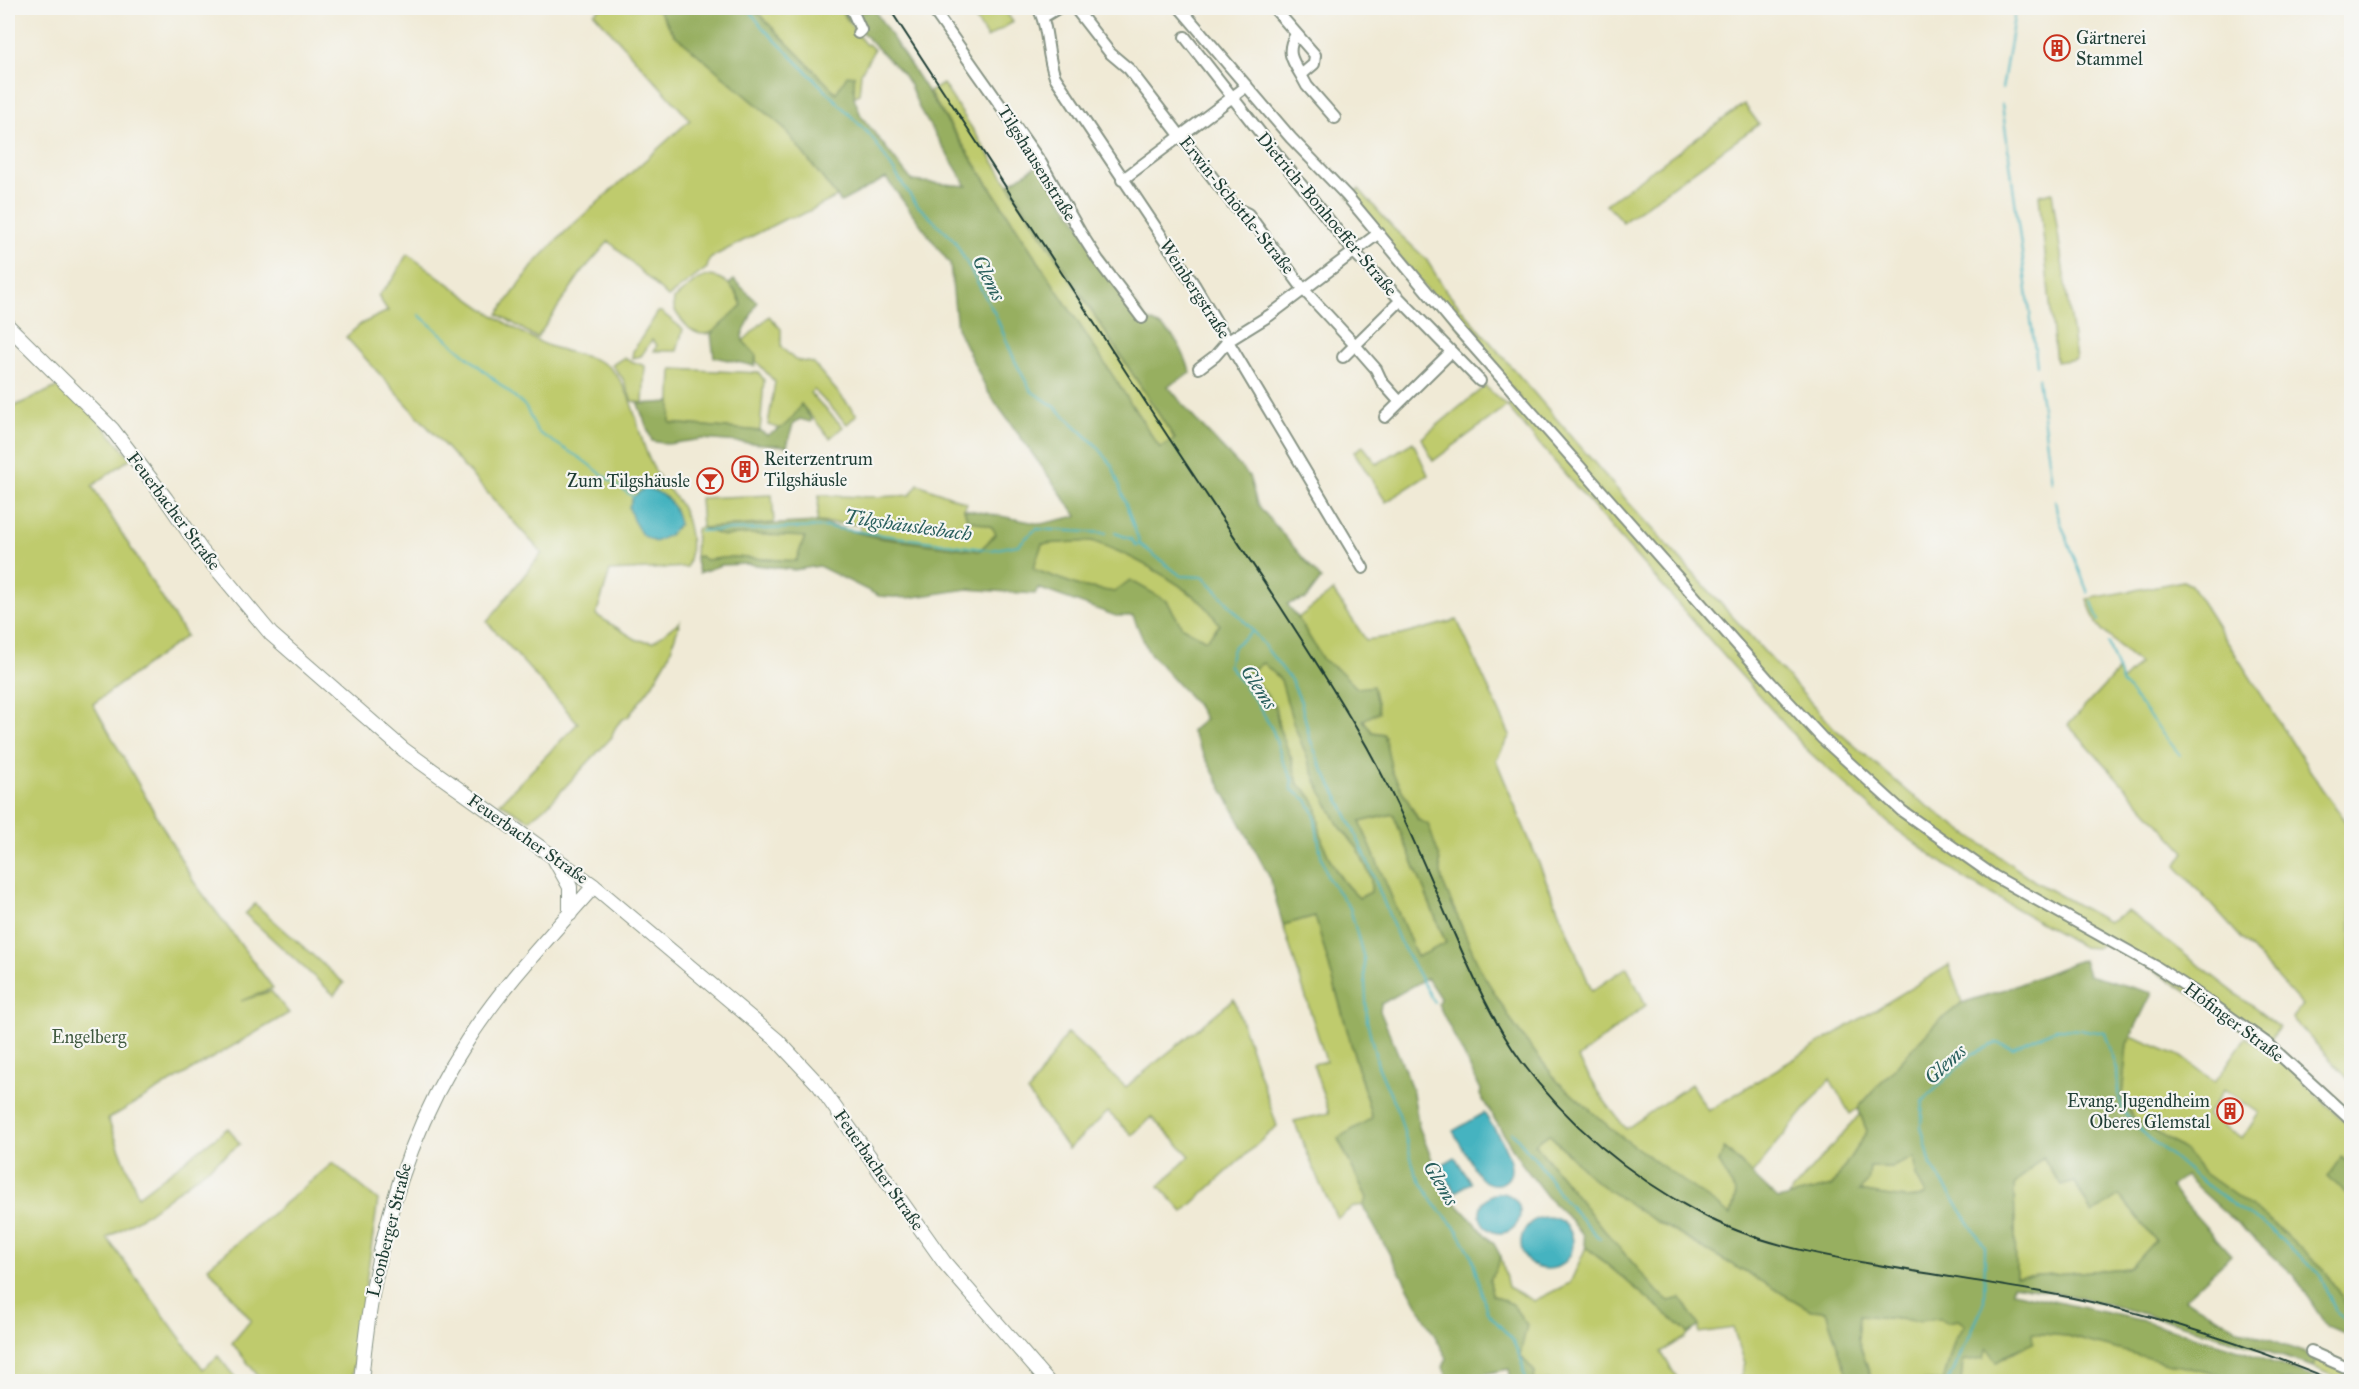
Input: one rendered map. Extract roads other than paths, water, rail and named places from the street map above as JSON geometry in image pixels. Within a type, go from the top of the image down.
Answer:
[{"type":"main road","name":"Feuerbacher Straße","points":[[8,326],[112,429],[166,499],[201,550],[271,634],[404,750],[594,886],[777,1040],[819,1085],[944,1262],[1048,1382]]},
{"type":"main road","points":[[552,855],[570,887],[570,914]]},
{"type":"main road","name":"Leonberger Straße","points":[[361,1382],[371,1298],[388,1219],[408,1156],[423,1121],[453,1064],[481,1021],[523,968],[594,886]]},
{"type":"street","points":[[851,8],[861,30],[858,33]]},
{"type":"street","name":"Tilgshausenstraße","points":[[932,8],[1041,163],[1098,260],[1142,318]]},
{"type":"street","points":[[1040,12],[1058,8]]},
{"type":"street","name":"Erwin-Schöttle-Straße","points":[[1075,8],[1110,53],[1129,69],[1236,208],[1248,214],[1304,290],[1376,369],[1382,382],[1399,401]]},
{"type":"street","name":"Höfinger Straße","points":[[1180,8],[1379,233],[1459,330],[1822,738],[1902,811],[1994,876],[2155,966],[2268,1044],[2352,1121]]},
{"type":"street","points":[[1274,8],[1315,55],[1314,64],[1301,75]]},
{"type":"street","name":"Weinbergstraße","points":[[1040,12],[1049,61],[1055,77],[1194,286],[1363,568]]},
{"type":"street","points":[[1296,34],[1289,45],[1291,56],[1313,93],[1335,118]]},
{"type":"street","name":"Dietrich-Bonhoeffer-Straße","points":[[1185,37],[1354,252],[1450,353],[1480,381]]},
{"type":"street","points":[[1122,180],[1247,86]]},
{"type":"street","points":[[1199,368],[1220,352],[1228,341],[1270,315],[1379,233]]},
{"type":"street","points":[[1343,357],[1400,301]]},
{"type":"street","points":[[1385,417],[1450,353]]},
{"type":"street","points":[[2311,1352],[2352,1370]]},
{"type":"water","points":[[645,488],[659,493],[668,500],[675,510],[679,524],[669,535],[655,542],[642,535],[633,520],[629,507],[633,497]]},
{"type":"water","points":[[1484,1113],[1506,1149],[1510,1160],[1509,1177],[1499,1184],[1480,1178],[1453,1131]]},
{"type":"water","points":[[1455,1157],[1471,1183],[1455,1192],[1440,1166]]},
{"type":"water","points":[[1500,1193],[1514,1199],[1520,1213],[1514,1227],[1500,1233],[1486,1227],[1480,1213],[1486,1199]]},
{"type":"water","points":[[1542,1217],[1552,1217],[1561,1221],[1569,1229],[1573,1243],[1569,1257],[1561,1265],[1552,1269],[1542,1269],[1533,1265],[1525,1257],[1521,1248],[1521,1238],[1525,1229],[1533,1221]]},
{"type":"waterway","name":"Glems","points":[[748,8],[762,27],[871,136],[916,204],[954,240],[995,314],[1031,391],[1054,406],[1097,446],[1112,465],[1140,544],[1181,576],[1204,577],[1253,631],[1234,646],[1228,665],[1258,704],[1273,731],[1283,762],[1292,779],[1291,789],[1307,800],[1314,813],[1321,855],[1328,878],[1350,908],[1364,959],[1367,1021],[1378,1066],[1399,1114],[1415,1172],[1434,1203],[1457,1230],[1471,1254],[1487,1312],[1512,1339],[1522,1361],[1525,1382]]},
{"type":"waterway","points":[[2002,89],[2014,17]]},
{"type":"waterway","points":[[2002,104],[2037,365]]},
{"type":"waterway","points":[[419,315],[524,405],[539,433],[580,458],[633,497]]},
{"type":"waterway","points":[[2038,378],[2052,483]]},
{"type":"waterway","points":[[2055,500],[2057,513],[2088,593]]},
{"type":"waterway","name":"Tilgshäuslesbach","points":[[700,531],[826,527],[991,550],[1018,545],[1036,529],[1106,533]]},
{"type":"waterway","points":[[1115,533],[1131,539],[1137,546],[1140,544]]},
{"type":"waterway","points":[[2092,602],[2099,621]]},
{"type":"waterway","points":[[1253,631],[1291,680],[1301,702],[1310,739],[1320,764],[1365,855],[1399,940],[1434,1002]]},
{"type":"waterway","points":[[2108,643],[2122,682],[2180,755]]},
{"type":"waterway","name":"Glems","points":[[1948,1382],[1984,1304],[1985,1247],[1931,1165],[1921,1126],[1923,1101],[1972,1054],[1997,1043],[2013,1048],[2056,1029],[2105,1033],[2117,1069],[2118,1093],[2123,1111],[2140,1130],[2195,1176],[2236,1207],[2271,1229],[2292,1251],[2319,1273],[2337,1314],[2352,1325]]},
{"type":"waterway","points":[[1512,1132],[1540,1165],[1562,1198],[1600,1239]]},
{"type":"railway","points":[[889,8],[1332,688],[1395,801],[1475,980],[1501,1030],[1540,1085],[1580,1128],[1601,1147],[1648,1182],[1699,1213],[1740,1232],[1784,1246],[1828,1256],[2048,1293],[2141,1314],[2207,1334],[2338,1382]]},
{"type":"place","name":"Gärtnerei Stammel","points":[[2057,48]]},
{"type":"place","name":"Reiterzentrum Tilgshäusle","points":[[745,469]]},
{"type":"place","name":"Zum Tilgshäusle","points":[[710,481]]},
{"type":"place","name":"Evang. Jugendheim Oberes Glemstal","points":[[2230,1111]]},
{"type":"park label","name":"Engelberg","points":[[89,1037]]}]
